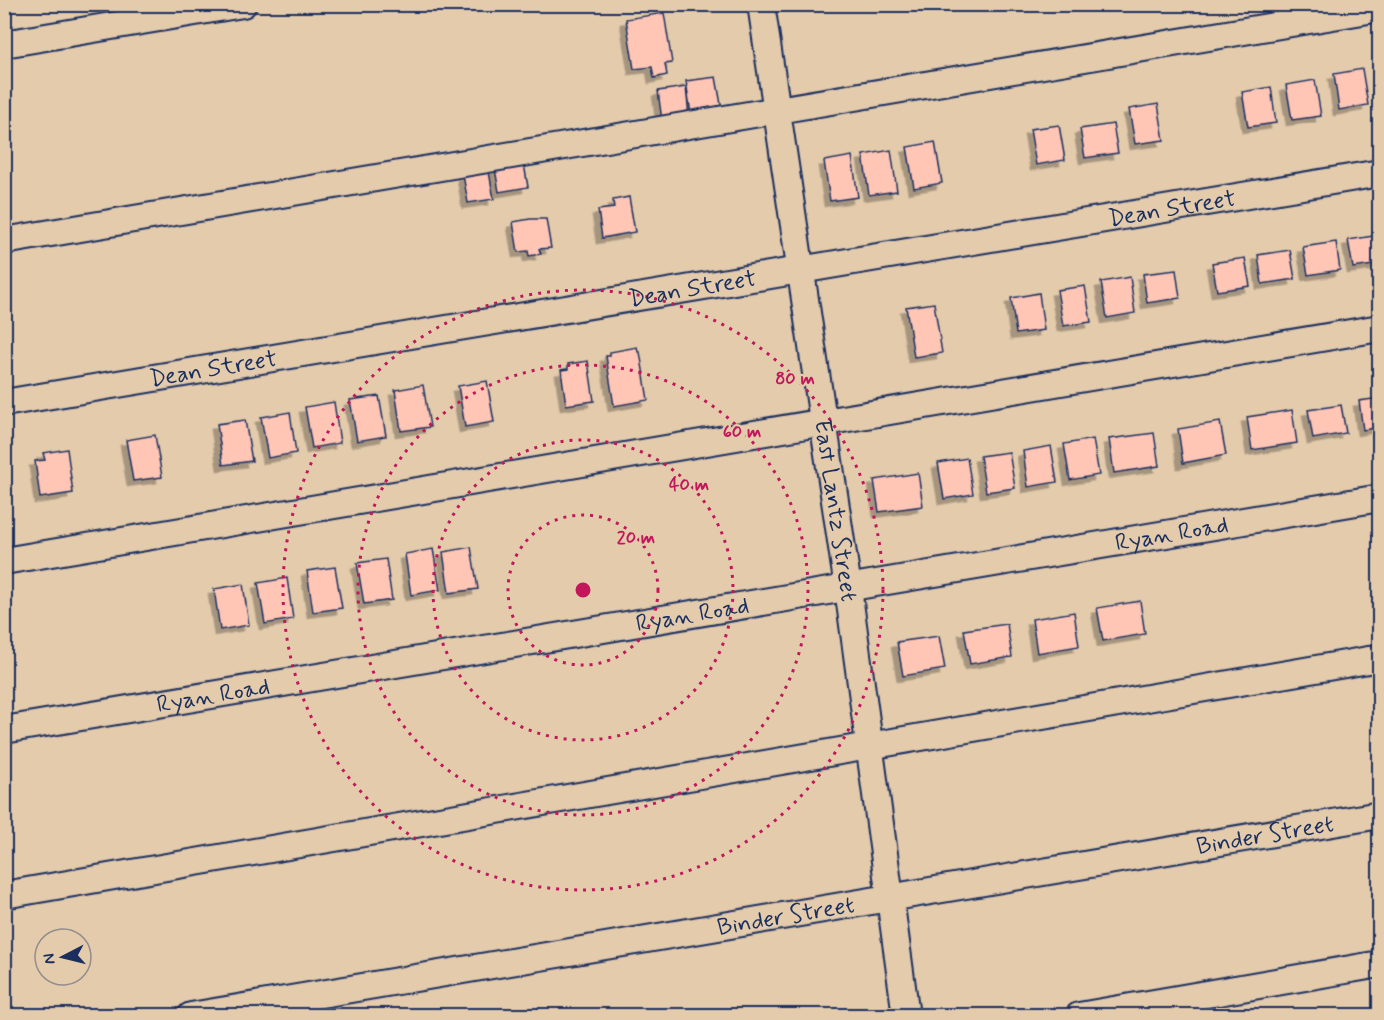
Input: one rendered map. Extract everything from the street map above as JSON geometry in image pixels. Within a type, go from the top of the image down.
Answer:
[{"type":"street","points":[[4,44],[243,4]]},
{"type":"street","name":"East Lantz Street","points":[[761,4],[848,588],[906,1016]]},
{"type":"street","points":[[4,241],[1380,8]]},
{"type":"street","name":"Dean Street","points":[[4,403],[1380,173]]},
{"type":"street","points":[[4,561],[823,420],[1380,328]]},
{"type":"street","name":"Ryan Road","points":[[4,730],[1380,498]]},
{"type":"street","points":[[4,895],[1380,658]]},
{"type":"street","name":"Binder Street","points":[[191,1016],[1380,816]]},
{"type":"street","points":[[1079,1016],[1380,964]]},
{"type":"building","points":[[664,13],[672,63],[665,64],[667,75],[654,78],[652,67],[634,69],[626,19]]},
{"type":"building","points":[[1362,69],[1368,105],[1339,110],[1334,74]]},
{"type":"building","points":[[716,77],[722,110],[691,114],[686,81]]},
{"type":"building","points":[[1315,80],[1321,116],[1292,120],[1286,85]]},
{"type":"building","points":[[686,87],[689,116],[662,121],[658,91]]},
{"type":"building","points":[[1271,87],[1276,123],[1248,127],[1242,92]]},
{"type":"building","points":[[1158,104],[1164,140],[1135,144],[1129,109]]},
{"type":"building","points":[[1113,124],[1118,153],[1085,158],[1080,129]]},
{"type":"building","points":[[1059,125],[1065,160],[1036,165],[1030,129]]},
{"type":"building","points":[[935,142],[942,183],[914,188],[907,147]]},
{"type":"building","points":[[891,150],[897,191],[869,195],[863,155]]},
{"type":"building","points":[[852,156],[858,197],[830,201],[824,161]]},
{"type":"building","points":[[524,164],[528,187],[499,192],[495,169]]},
{"type":"building","points":[[489,172],[494,199],[468,203],[463,175]]},
{"type":"building","points":[[629,197],[635,232],[602,238],[598,210],[614,208],[613,200]]},
{"type":"building","points":[[546,219],[551,248],[539,249],[541,254],[529,256],[528,251],[518,252],[513,222]]},
{"type":"building","points":[[1380,235],[1380,264],[1353,268],[1348,240]]},
{"type":"building","points":[[1336,242],[1340,270],[1308,275],[1303,247]]},
{"type":"building","points":[[1290,250],[1295,279],[1262,284],[1258,255]]},
{"type":"building","points":[[1245,258],[1250,286],[1217,291],[1212,263]]},
{"type":"building","points":[[1176,270],[1180,298],[1147,303],[1143,274]]},
{"type":"building","points":[[1130,277],[1135,313],[1107,318],[1101,282]]},
{"type":"building","points":[[1085,286],[1091,322],[1063,326],[1057,290]]},
{"type":"building","points":[[1039,293],[1044,330],[1016,334],[1011,298]]},
{"type":"building","points":[[934,303],[942,353],[914,357],[906,307]]},
{"type":"building","points":[[637,347],[640,352],[648,400],[614,406],[606,356],[610,356],[610,352]]},
{"type":"building","points":[[588,361],[594,401],[566,405],[561,370],[568,369],[568,364]]},
{"type":"building","points":[[487,381],[494,422],[465,427],[458,386]]},
{"type":"building","points":[[423,385],[430,427],[401,431],[395,390]]},
{"type":"building","points":[[379,396],[386,436],[357,441],[350,400]]},
{"type":"building","points":[[1380,398],[1380,427],[1363,430],[1359,401]]},
{"type":"building","points":[[334,402],[340,443],[312,448],[305,407]]},
{"type":"building","points":[[1341,405],[1346,433],[1313,439],[1308,410]]},
{"type":"building","points":[[1292,410],[1297,443],[1252,450],[1247,417]]},
{"type":"building","points":[[290,412],[296,453],[268,458],[261,417]]},
{"type":"building","points":[[245,420],[252,461],[223,465],[217,424]]},
{"type":"building","points":[[1220,422],[1226,455],[1183,463],[1178,429]]},
{"type":"building","points":[[1154,433],[1159,466],[1114,473],[1109,439]]},
{"type":"building","points":[[155,435],[162,477],[133,481],[126,440]]},
{"type":"building","points":[[1093,439],[1099,475],[1070,480],[1064,444]]},
{"type":"building","points":[[1051,446],[1057,482],[1028,487],[1023,451]]},
{"type":"building","points":[[67,449],[73,493],[40,498],[35,461],[45,460],[43,453]]},
{"type":"building","points":[[1009,452],[1015,488],[986,492],[980,456]]},
{"type":"building","points":[[967,458],[973,494],[944,499],[938,463]]},
{"type":"building","points":[[918,473],[923,506],[879,512],[874,480]]},
{"type":"building","points":[[471,547],[478,589],[449,593],[443,552]]},
{"type":"building","points":[[433,549],[440,590],[411,595],[405,554]]},
{"type":"building","points":[[386,559],[392,600],[364,604],[357,563]]},
{"type":"building","points":[[335,567],[342,608],[313,612],[307,571]]},
{"type":"building","points":[[287,578],[293,619],[265,624],[258,583]]},
{"type":"building","points":[[243,584],[249,625],[220,630],[214,589]]},
{"type":"building","points":[[1140,601],[1145,634],[1103,641],[1097,608]]},
{"type":"building","points":[[1074,612],[1079,646],[1037,653],[1032,619]]},
{"type":"building","points":[[1007,624],[1012,657],[970,664],[964,630]]},
{"type":"building","points":[[939,636],[945,669],[903,676],[897,642]]}]
